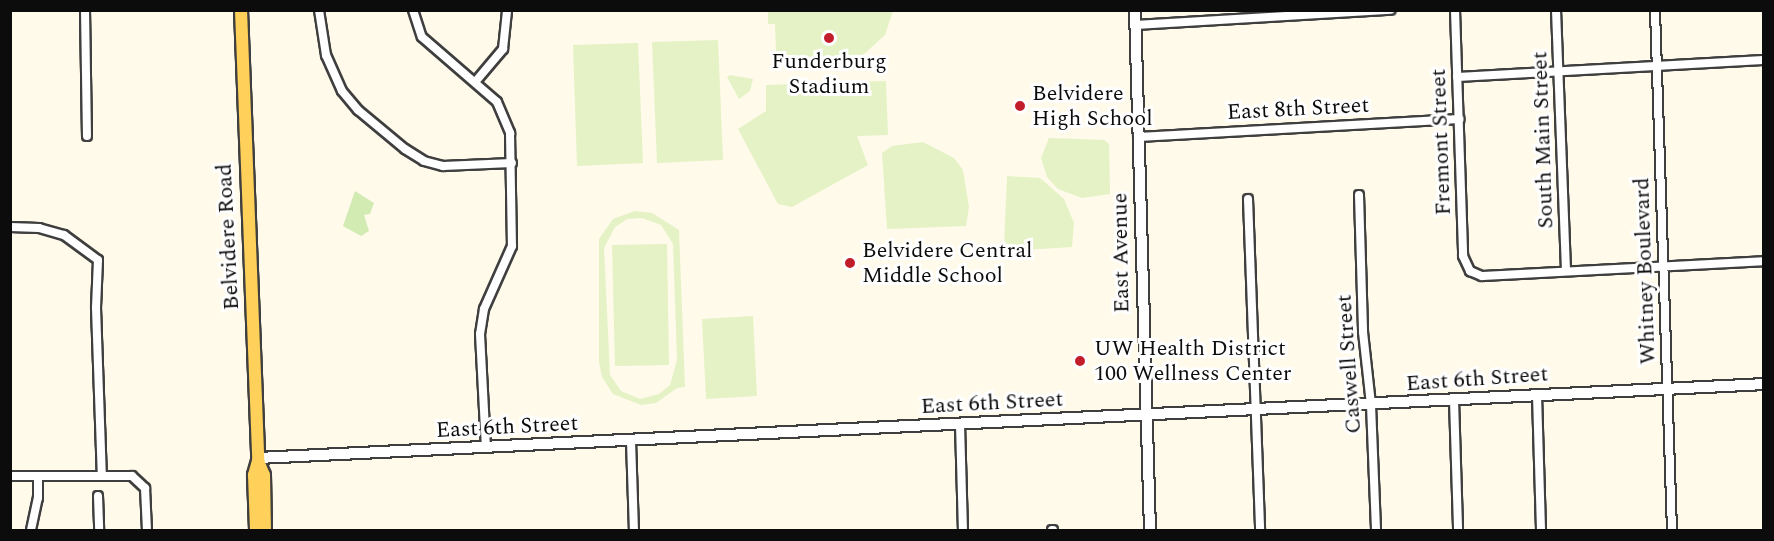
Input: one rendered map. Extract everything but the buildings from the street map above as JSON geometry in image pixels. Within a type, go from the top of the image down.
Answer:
[{"type":"main road","name":"Belvidere Road","points":[[241,10],[258,460],[254,475],[256,531]]},
{"type":"main road","name":"Belvidere Road","points":[[258,460],[264,475],[265,531]]},
{"type":"street","points":[[85,10],[87,136]]},
{"type":"street","points":[[319,10],[326,55],[342,92],[358,110],[405,149],[424,161],[443,166],[512,163]]},
{"type":"street","points":[[413,10],[416,26],[428,44],[476,81],[497,102],[507,119],[512,163],[512,246],[481,325],[486,447]]},
{"type":"street","points":[[476,81],[503,49],[507,10]]},
{"type":"street","name":"East Avenue","points":[[1135,10],[1150,531]]},
{"type":"street","points":[[1135,25],[1391,10]]},
{"type":"street","name":"Fremont Street","points":[[1455,10],[1463,256],[1470,271],[1482,276],[1566,268]]},
{"type":"street","name":"South Main Street","points":[[1556,10],[1566,268]]},
{"type":"street","name":"Whitney Boulevard","points":[[1655,10],[1672,531]]},
{"type":"street","points":[[1457,77],[1764,60]]},
{"type":"street","name":"East 8th Street","points":[[1138,137],[1459,119]]},
{"type":"street","name":"Caswell Street","points":[[1359,195],[1363,332],[1371,405],[1376,531]]},
{"type":"street","points":[[1248,199],[1260,531]]},
{"type":"street","points":[[10,227],[46,229],[85,247],[100,264],[96,308],[102,476]]},
{"type":"street","points":[[1566,268],[1764,261]]},
{"type":"street","name":"East 6th Street","points":[[258,460],[1145,414],[1257,411],[1667,387],[1764,384]]},
{"type":"street","points":[[1537,395],[1541,531]]},
{"type":"street","points":[[1455,400],[1458,531]]},
{"type":"street","points":[[960,424],[963,531]]},
{"type":"street","points":[[631,441],[634,531]]},
{"type":"street","points":[[10,476],[38,478],[132,476],[142,483],[147,531]]},
{"type":"street","points":[[31,531],[38,478]]},
{"type":"street","points":[[98,496],[99,531]]},
{"type":"green space","name":"Funderburg Stadium","points":[[768,10],[893,11],[885,35],[864,54],[843,60],[787,62],[786,52],[776,52],[775,24],[768,24]]},
{"type":"green space","points":[[718,40],[723,160],[657,163],[652,42]]},
{"type":"green space","points":[[638,43],[643,163],[577,166],[573,45]]},
{"type":"green space","points":[[730,75],[753,79],[750,91],[739,99],[727,77]]},
{"type":"green space","points":[[886,81],[888,135],[857,136],[868,165],[792,207],[778,204],[738,129],[766,111],[766,85]]},
{"type":"green space","points":[[1049,138],[1104,140],[1109,144],[1110,194],[1082,198],[1058,189],[1047,177],[1041,158]]},
{"type":"green space","points":[[923,142],[954,158],[963,170],[969,207],[966,226],[887,229],[882,153],[892,146]]},
{"type":"green space","points":[[1007,176],[1040,178],[1064,199],[1074,223],[1072,247],[1007,251],[1004,246]]},
{"type":"green space","points":[[355,191],[374,203],[370,214],[364,215],[369,231],[361,236],[343,226]]},
{"type":"green space","points":[[635,211],[652,213],[679,230],[685,387],[677,388],[656,403],[641,405],[613,394],[602,377],[599,362],[599,239],[613,219]],"holes":[[[642,218],[661,225],[673,244],[677,360],[670,385],[659,394],[640,399],[621,391],[610,375],[604,248],[615,227],[627,219]]]},
{"type":"green space","points":[[667,244],[669,365],[615,366],[612,245]]},
{"type":"green space","points":[[753,316],[757,396],[706,399],[702,319]]},
{"type":"place","name":"Funderburg Stadium","points":[[829,38]]},
{"type":"place","name":"Belvidere High School","points":[[1020,106]]},
{"type":"place","name":"Belvidere Central Middle School","points":[[850,263]]},
{"type":"place","name":"UW Health District 100 Wellness Center","points":[[1080,361]]}]
